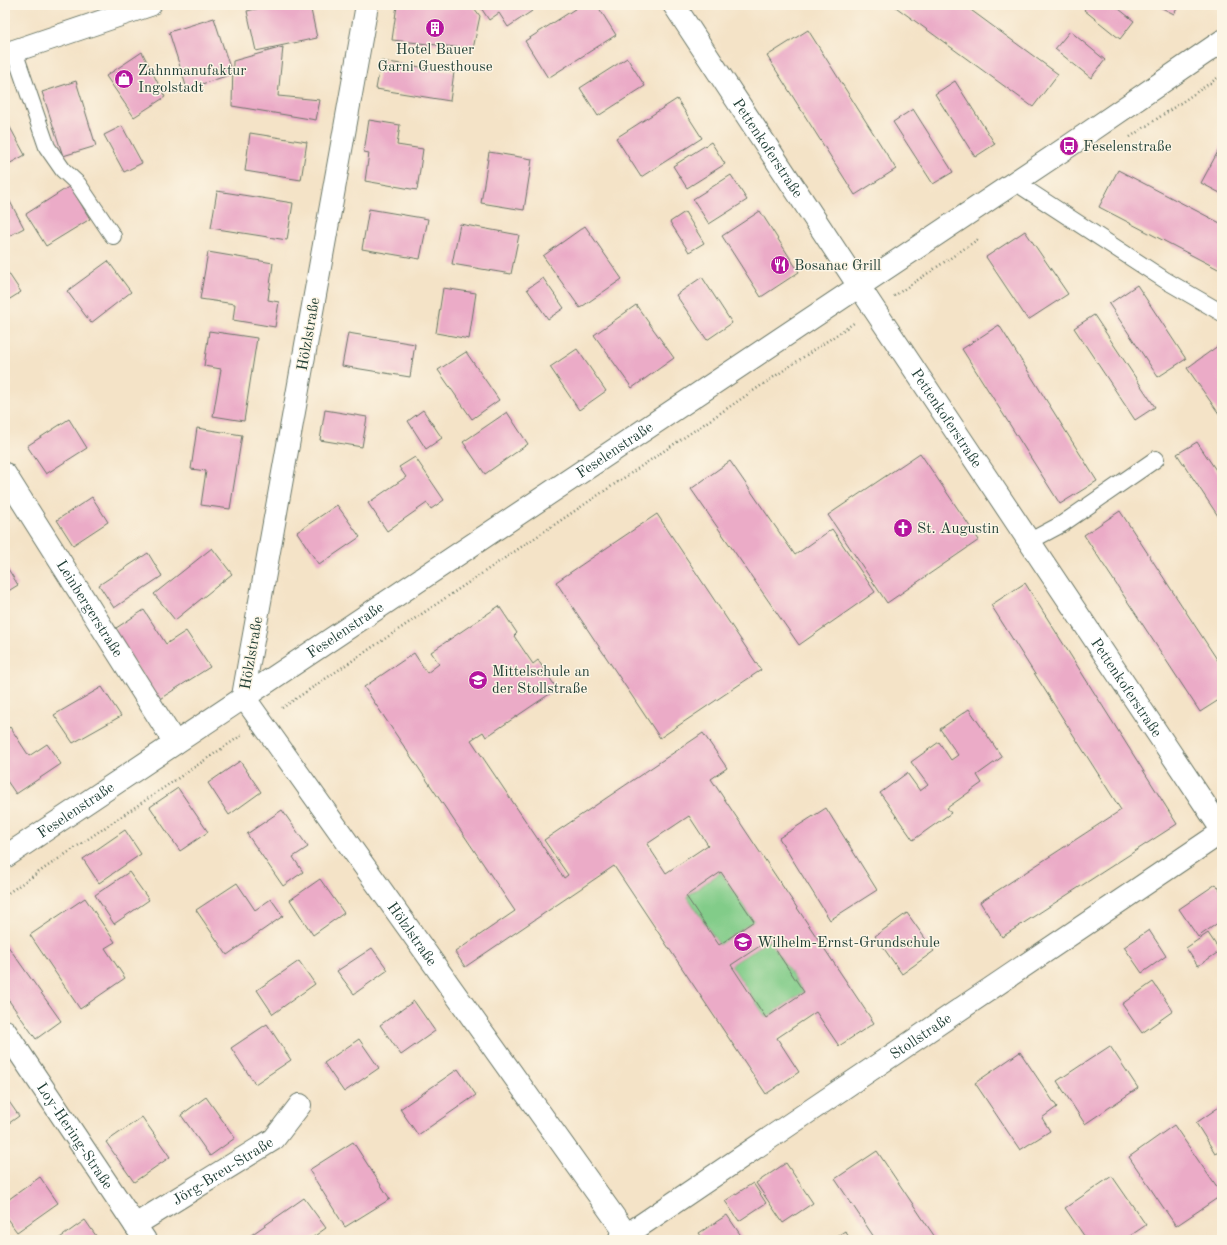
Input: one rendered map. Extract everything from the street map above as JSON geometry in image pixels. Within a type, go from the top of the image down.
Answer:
[{"type":"street","points":[[10,53],[150,5]]},
{"type":"street","name":"Hölzlstraße","points":[[367,5],[243,696],[623,1238]]},
{"type":"street","name":"Pettenkoferstraße","points":[[674,5],[874,309],[1222,831]]},
{"type":"street","name":"Feselenstraße","points":[[5,857],[243,696],[1015,182],[1222,41]]},
{"type":"street","name":"Leinbergerstraße","points":[[5,474],[175,743]]},
{"type":"street","name":"Stollstraße","points":[[623,1238],[1222,831]]},
{"type":"street","name":"Loy-Hering-Straße","points":[[5,1030],[140,1232]]},
{"type":"street","name":"Jörg-Breu-Straße","points":[[140,1232],[274,1139],[300,1105]]},
{"type":"lane","points":[[10,53],[47,147],[63,170],[78,184],[113,236]]},
{"type":"lane","points":[[1015,182],[1165,280],[1222,314]]},
{"type":"lane","points":[[1030,541],[1062,524],[1156,459]]},
{"type":"path","points":[[1124,141],[1222,75]]},
{"type":"path","points":[[5,895],[986,234]]},
{"type":"green space","points":[[721,872],[754,921],[719,945],[687,896]]},
{"type":"green space","points":[[769,940],[804,992],[766,1018],[731,965]]},
{"type":"building","points":[[273,5],[310,5],[317,38],[256,51],[247,11]]},
{"type":"building","name":"Hotel Bauer Garni Guesthouse","points":[[397,5],[472,5],[480,16],[473,49],[392,40]]},
{"type":"building","points":[[479,5],[528,5],[532,11],[508,27],[499,13],[489,20]]},
{"type":"building","points":[[581,5],[597,5],[616,35],[548,78],[525,41]]},
{"type":"building","points":[[893,5],[964,5],[1058,74],[1033,107]]},
{"type":"building","points":[[1088,5],[1114,5],[1134,21],[1120,39],[1084,10]]},
{"type":"building","points":[[1156,5],[1179,5],[1174,14]]},
{"type":"building","points":[[214,18],[232,74],[187,89],[169,32]]},
{"type":"building","points":[[808,30],[896,169],[855,195],[767,56]]},
{"type":"building","points":[[1070,31],[1105,60],[1091,78],[1055,49]]},
{"type":"building","points":[[283,47],[278,96],[320,100],[316,120],[232,106],[233,61]]},
{"type":"building","points":[[142,52],[165,97],[134,117],[106,76]]},
{"type":"building","points":[[627,58],[645,86],[598,116],[580,88]]},
{"type":"building","points":[[381,61],[454,72],[450,101],[376,89]]},
{"type":"building","points":[[76,81],[96,146],[63,156],[42,92]]},
{"type":"building","points":[[955,81],[995,144],[975,157],[935,94]]},
{"type":"building","points":[[677,99],[702,138],[641,177],[616,138]]},
{"type":"building","points":[[913,109],[953,172],[933,184],[893,122]]},
{"type":"building","points":[[5,118],[25,155],[5,166]]},
{"type":"building","points":[[369,120],[400,125],[397,145],[423,149],[417,190],[365,181],[369,153],[364,152]]},
{"type":"building","points":[[122,126],[142,163],[124,172],[104,135]]},
{"type":"building","points":[[250,133],[307,142],[301,180],[245,171]]},
{"type":"building","points":[[711,142],[725,164],[687,188],[673,166]]},
{"type":"building","points":[[1222,144],[1222,194],[1201,183]]},
{"type":"building","points":[[489,152],[532,159],[524,210],[481,203]]},
{"type":"building","points":[[1118,170],[1222,224],[1222,271],[1099,207]]},
{"type":"building","points":[[731,175],[747,200],[709,224],[693,199]]},
{"type":"building","points":[[70,186],[90,219],[46,246],[26,214]]},
{"type":"building","points":[[217,191],[293,203],[287,240],[211,228]]},
{"type":"building","points":[[5,192],[24,228],[5,238]]},
{"type":"building","points":[[369,209],[428,219],[420,259],[362,249]]},
{"type":"building","points":[[760,211],[799,272],[761,297],[722,236]]},
{"type":"building","points":[[685,212],[704,243],[689,252],[670,222]]},
{"type":"building","points":[[460,224],[519,235],[511,274],[452,264]]},
{"type":"building","points":[[585,226],[622,279],[580,308],[543,256]]},
{"type":"building","points":[[1025,231],[1068,294],[1028,320],[986,257]]},
{"type":"building","points":[[208,252],[273,263],[268,300],[279,302],[275,327],[233,320],[235,304],[200,299]]},
{"type":"building","points":[[108,261],[131,292],[91,323],[67,291]]},
{"type":"building","points":[[5,268],[21,292],[5,302]]},
{"type":"building","points":[[702,277],[732,323],[707,340],[676,295]]},
{"type":"building","points":[[543,278],[564,308],[548,319],[527,289]]},
{"type":"building","points":[[1137,285],[1186,359],[1158,377],[1109,304]]},
{"type":"building","points":[[443,288],[476,293],[469,339],[436,333]]},
{"type":"building","points":[[636,305],[674,358],[632,388],[594,335]]},
{"type":"building","points":[[1094,315],[1155,407],[1135,420],[1074,328]]},
{"type":"building","points":[[999,325],[1097,481],[1060,504],[962,349]]},
{"type":"building","points":[[209,331],[257,338],[244,421],[213,416],[221,369],[204,366]]},
{"type":"building","points":[[348,333],[415,344],[410,377],[342,366]]},
{"type":"building","points":[[1222,343],[1222,418],[1187,368]]},
{"type":"building","points":[[577,349],[606,391],[579,410],[550,367]]},
{"type":"building","points":[[466,352],[499,400],[472,419],[438,370]]},
{"type":"building","points":[[325,410],[367,417],[362,447],[320,440]]},
{"type":"building","points":[[423,410],[442,438],[426,449],[408,421]]},
{"type":"building","points":[[507,412],[528,444],[485,474],[463,442]]},
{"type":"building","points":[[69,419],[87,448],[46,474],[27,446]]},
{"type":"building","points":[[197,428],[242,435],[230,509],[201,505],[206,471],[191,469]]},
{"type":"building","points":[[1197,442],[1222,479],[1222,522],[1177,454]]},
{"type":"building","name":"St. Augustin","points":[[920,453],[979,540],[887,603],[828,515]]},
{"type":"building","points":[[415,457],[444,500],[431,509],[427,503],[387,531],[368,503],[406,477],[399,467]]},
{"type":"building","points":[[730,461],[795,555],[832,529],[875,592],[799,645],[691,489]]},
{"type":"building","points":[[92,497],[108,522],[73,545],[57,520]]},
{"type":"building","points":[[337,505],[360,537],[319,565],[297,532]]},
{"type":"building","points":[[1120,511],[1222,667],[1222,698],[1200,712],[1084,535]]},
{"type":"building","points":[[657,514],[761,670],[660,738],[556,582]]},
{"type":"building","points":[[212,548],[232,574],[175,620],[154,594]]},
{"type":"building","points":[[148,553],[162,576],[114,608],[99,585]]},
{"type":"building","points":[[5,564],[18,585],[5,593]]},
{"type":"building","points":[[1025,583],[1177,824],[1002,937],[980,902],[1121,810],[991,605]]},
{"type":"building","points":[[499,606],[517,633],[514,636],[533,664],[538,660],[557,689],[486,737],[483,732],[471,740],[564,878],[568,875],[544,840],[703,733],[727,768],[711,779],[874,1023],[839,1046],[816,1012],[777,1038],[799,1072],[766,1094],[614,866],[465,967],[455,952],[515,911],[364,687],[414,653],[427,673],[439,664],[431,652]],"holes":[[[689,816],[708,845],[666,873],[647,844]],[[721,872],[754,921],[719,945],[686,896]],[[769,940],[804,992],[766,1018],[731,965]]]},
{"type":"building","points":[[144,610],[166,644],[186,631],[210,667],[158,700],[113,630]]},
{"type":"building","points":[[102,687],[121,716],[73,743],[54,715]]},
{"type":"building","points":[[969,709],[1002,757],[977,775],[982,783],[947,808],[951,813],[913,840],[880,793],[907,773],[920,791],[928,785],[911,762],[939,742],[951,760],[958,755],[940,729]]},
{"type":"building","points":[[10,727],[29,756],[47,744],[61,764],[16,794],[5,778],[5,731]]},
{"type":"building","points":[[240,761],[261,792],[229,815],[208,783]]},
{"type":"building","points":[[178,788],[208,832],[180,851],[150,807]]},
{"type":"building","points":[[826,808],[877,890],[830,920],[779,838]]},
{"type":"building","points":[[282,810],[308,847],[293,857],[303,872],[283,886],[247,834]]},
{"type":"building","points":[[125,830],[141,854],[99,883],[83,859]]},
{"type":"building","points":[[129,872],[149,900],[114,924],[95,895]]},
{"type":"building","points":[[320,879],[344,913],[313,935],[290,900]]},
{"type":"building","points":[[237,883],[255,910],[271,899],[283,916],[227,955],[196,910]]},
{"type":"building","points":[[1216,884],[1222,893],[1222,920],[1198,937],[1179,909]]},
{"type":"building","points":[[85,898],[115,942],[105,948],[125,978],[80,1009],[30,935]]},
{"type":"building","points":[[907,913],[934,951],[902,974],[875,936]]},
{"type":"building","points":[[1149,930],[1166,956],[1142,973],[1124,947]]},
{"type":"building","points":[[1208,933],[1220,951],[1198,966],[1186,948]]},
{"type":"building","points":[[5,942],[61,1021],[36,1039],[5,995]]},
{"type":"building","points":[[372,948],[388,970],[354,994],[337,971]]},
{"type":"building","points":[[299,961],[315,984],[273,1014],[257,990]]},
{"type":"building","points":[[1153,982],[1173,1011],[1142,1033],[1122,1004]]},
{"type":"building","points":[[414,1001],[435,1031],[401,1055],[380,1025]]},
{"type":"building","points":[[267,1024],[291,1060],[255,1084],[231,1048]]},
{"type":"building","points":[[359,1039],[379,1068],[344,1092],[324,1063]]},
{"type":"building","points":[[1110,1046],[1138,1088],[1085,1124],[1057,1081]]},
{"type":"building","points":[[1020,1052],[1057,1107],[1042,1118],[1050,1131],[1020,1150],[975,1083]]},
{"type":"building","points":[[458,1069],[476,1095],[418,1135],[400,1109]]},
{"type":"building","points":[[5,1096],[19,1116],[5,1126]]},
{"type":"building","points":[[206,1097],[235,1138],[210,1156],[181,1115]]},
{"type":"building","points":[[1222,1105],[1222,1149],[1215,1153],[1196,1123]]},
{"type":"building","points":[[142,1117],[170,1157],[134,1182],[106,1142]]},
{"type":"building","points":[[1174,1125],[1222,1195],[1176,1226],[1129,1157]]},
{"type":"building","points":[[353,1142],[390,1199],[345,1227],[309,1170]]},
{"type":"building","points":[[877,1151],[937,1240],[876,1240],[835,1179]]},
{"type":"building","points":[[786,1163],[813,1203],[783,1223],[756,1183]]},
{"type":"building","points":[[1112,1176],[1146,1225],[1124,1240],[1087,1240],[1065,1208]]},
{"type":"building","points":[[40,1177],[58,1203],[17,1232],[5,1216],[5,1202]]},
{"type":"building","points":[[753,1183],[766,1203],[739,1221],[725,1201]]},
{"type":"building","points":[[304,1198],[326,1228],[309,1240],[244,1240]]},
{"type":"building","points":[[727,1215],[744,1240],[704,1240],[699,1233]]},
{"type":"building","points":[[85,1220],[99,1240],[57,1240]]},
{"type":"building","points":[[845,1231],[851,1240],[831,1240]]},
{"type":"place","name":"Hotel Bauer Garni Guesthouse","points":[[435,28]]},
{"type":"place","name":"Zahnmanufaktur Ingolstadt","points":[[124,79]]},
{"type":"place","name":"Feselenstraße","points":[[1069,146]]},
{"type":"place","name":"Bosanac Grill","points":[[780,265]]},
{"type":"place","name":"St. Augustin","points":[[903,528]]},
{"type":"place","name":"Mittelschule an der Stollstraße","points":[[478,680]]},
{"type":"place","name":"Wilhelm-Ernst-Grundschule","points":[[743,942]]}]
